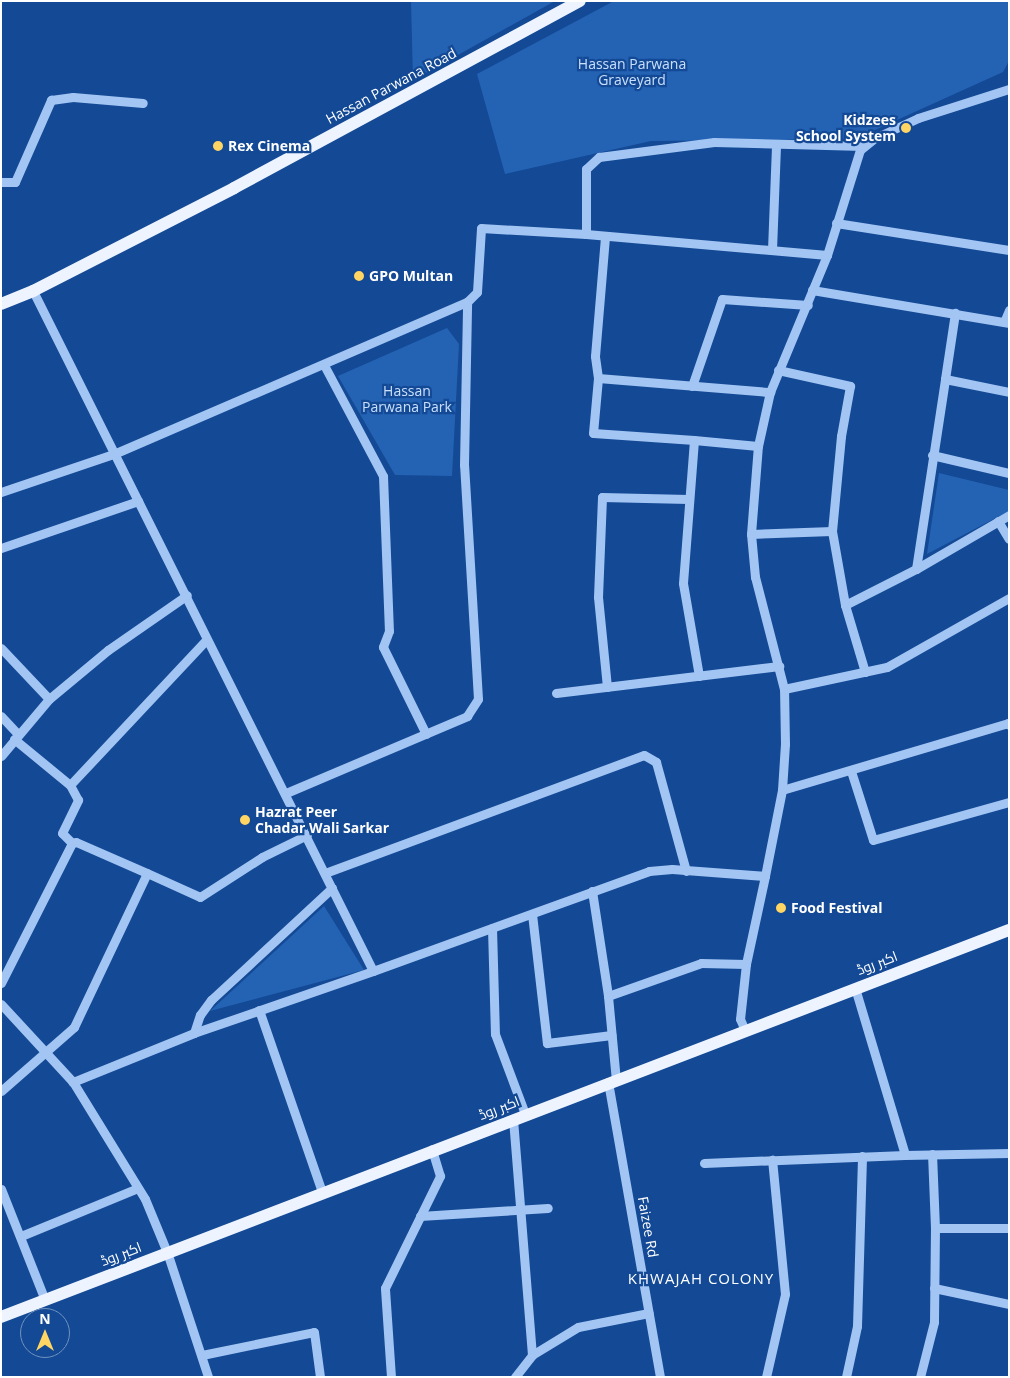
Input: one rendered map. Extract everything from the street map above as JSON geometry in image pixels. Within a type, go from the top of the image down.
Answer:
[{"type":"main road","name":"Hassan Parwana Road","points":[[1,304],[33,291],[234,188],[580,1]]},
{"type":"main road","name":"اکبر روڈ","points":[[1,1317],[432,1149],[1009,930]]},
{"type":"street","points":[[745,1030],[740,1019],[746,964],[782,790],[784,689],[755,577],[752,534],[758,446],[770,392],[808,305],[812,290],[827,255],[858,153],[863,146],[918,118],[1009,89]]},
{"type":"street","points":[[1,182],[15,182],[51,100],[72,97],[143,102]]},
{"type":"street","points":[[586,234],[586,169],[588,163],[598,157],[694,143],[863,146]]},
{"type":"street","points":[[772,250],[776,144]]},
{"type":"street","points":[[836,224],[1009,250]]},
{"type":"street","points":[[1,492],[116,453],[467,302],[477,292],[481,228],[586,234],[827,255]]},
{"type":"street","points":[[605,236],[595,356],[598,378],[593,433],[758,446]]},
{"type":"street","points":[[812,290],[1006,322],[1009,310]]},
{"type":"street","points":[[33,291],[116,453],[138,501],[187,595],[206,640],[286,793],[373,971]]},
{"type":"street","points":[[692,386],[722,298],[808,305]]},
{"type":"street","points":[[286,793],[467,716],[475,709],[480,690],[464,465],[467,302]]},
{"type":"street","points":[[916,570],[955,313]]},
{"type":"street","points":[[324,365],[383,476],[389,631],[383,647],[426,734]]},
{"type":"street","points":[[778,370],[850,386],[841,436],[832,532],[846,605],[865,672]]},
{"type":"street","points":[[598,378],[770,392]]},
{"type":"street","points":[[945,379],[1009,392]]},
{"type":"street","points":[[694,440],[682,583],[699,676]]},
{"type":"street","points":[[932,455],[1009,473]]},
{"type":"street","points":[[607,687],[598,597],[602,497],[688,500]]},
{"type":"street","points":[[1,548],[138,501]]},
{"type":"street","points":[[846,605],[916,570],[1009,515]]},
{"type":"street","points":[[998,521],[1009,539]]},
{"type":"street","points":[[752,534],[832,532]]},
{"type":"street","points":[[1,756],[49,699],[108,650],[187,595]]},
{"type":"street","points":[[784,689],[887,667],[1009,598]]},
{"type":"street","points":[[70,784],[206,640]]},
{"type":"street","points":[[1,648],[49,699]]},
{"type":"street","points":[[556,693],[778,666]]},
{"type":"street","points":[[1,716],[16,736],[70,784],[78,800],[62,833],[72,843],[76,842],[200,897],[262,857],[307,835]]},
{"type":"street","points":[[782,790],[1009,725]]},
{"type":"street","points":[[325,873],[644,756],[656,762],[686,871]]},
{"type":"street","points":[[851,771],[873,840],[1009,802]]},
{"type":"street","points":[[1,983],[72,843]]},
{"type":"street","points":[[73,1082],[194,1032],[373,971],[649,871],[686,871],[764,876]]},
{"type":"street","points":[[1,1091],[76,1024],[147,873]]},
{"type":"street","points":[[194,1032],[200,1015],[211,1000],[332,888]]},
{"type":"street","name":"Faizee Rd","points":[[592,891],[608,996],[612,1035],[612,1081],[660,1377]]},
{"type":"street","points":[[532,914],[546,1043],[612,1035]]},
{"type":"street","points":[[492,928],[493,1021],[519,1117],[519,1211],[532,1355]]},
{"type":"street","points":[[608,996],[701,963],[746,964]]},
{"type":"street","points":[[855,988],[905,1155]]},
{"type":"street","points":[[1,1004],[73,1082],[138,1188],[167,1252],[208,1377]]},
{"type":"street","points":[[259,1010],[322,1192]]},
{"type":"street","points":[[391,1377],[385,1288],[440,1176],[432,1149]]},
{"type":"street","points":[[704,1163],[862,1156],[1009,1153]]},
{"type":"street","points":[[920,1377],[934,1322],[935,1228],[932,1154]]},
{"type":"street","points":[[846,1377],[857,1326],[862,1156]]},
{"type":"street","points":[[766,1377],[785,1294],[772,1160]]},
{"type":"street","points":[[21,1236],[138,1188]]},
{"type":"street","points":[[1,1189],[45,1300]]},
{"type":"street","points":[[420,1216],[548,1208]]},
{"type":"street","points":[[935,1228],[1009,1228]]},
{"type":"street","points":[[934,1288],[1009,1304]]},
{"type":"street","points":[[516,1377],[532,1355],[578,1327],[649,1313]]},
{"type":"street","points":[[202,1355],[314,1332],[320,1377]]},
{"type":"green space","points":[[411,1],[555,1],[413,80]]},
{"type":"green space","name":"Hassan Parwana Graveyard","points":[[614,1],[1009,1],[1009,61],[1003,72],[855,139],[651,141],[505,174],[477,74]]},
{"type":"green space","name":"Hassan Parwana Park","points":[[447,328],[459,344],[452,476],[395,475],[338,376]]},
{"type":"green space","points":[[939,473],[1009,490],[1009,511],[927,554]]},
{"type":"green space","points":[[324,906],[364,970],[210,1011]]},
{"type":"place","name":"Kidzees School System","points":[[906,128]]},
{"type":"place","name":"Rex Cinema","points":[[218,146]]},
{"type":"place","name":"GPO Multan","points":[[359,276]]},
{"type":"place","name":"Hazrat Peer Chadar Wali Sarkar","points":[[245,820]]},
{"type":"place","name":"Food Festival","points":[[781,908]]},
{"type":"district","name":"KHWAJAH COLONY","points":[[701,1279]]}]
